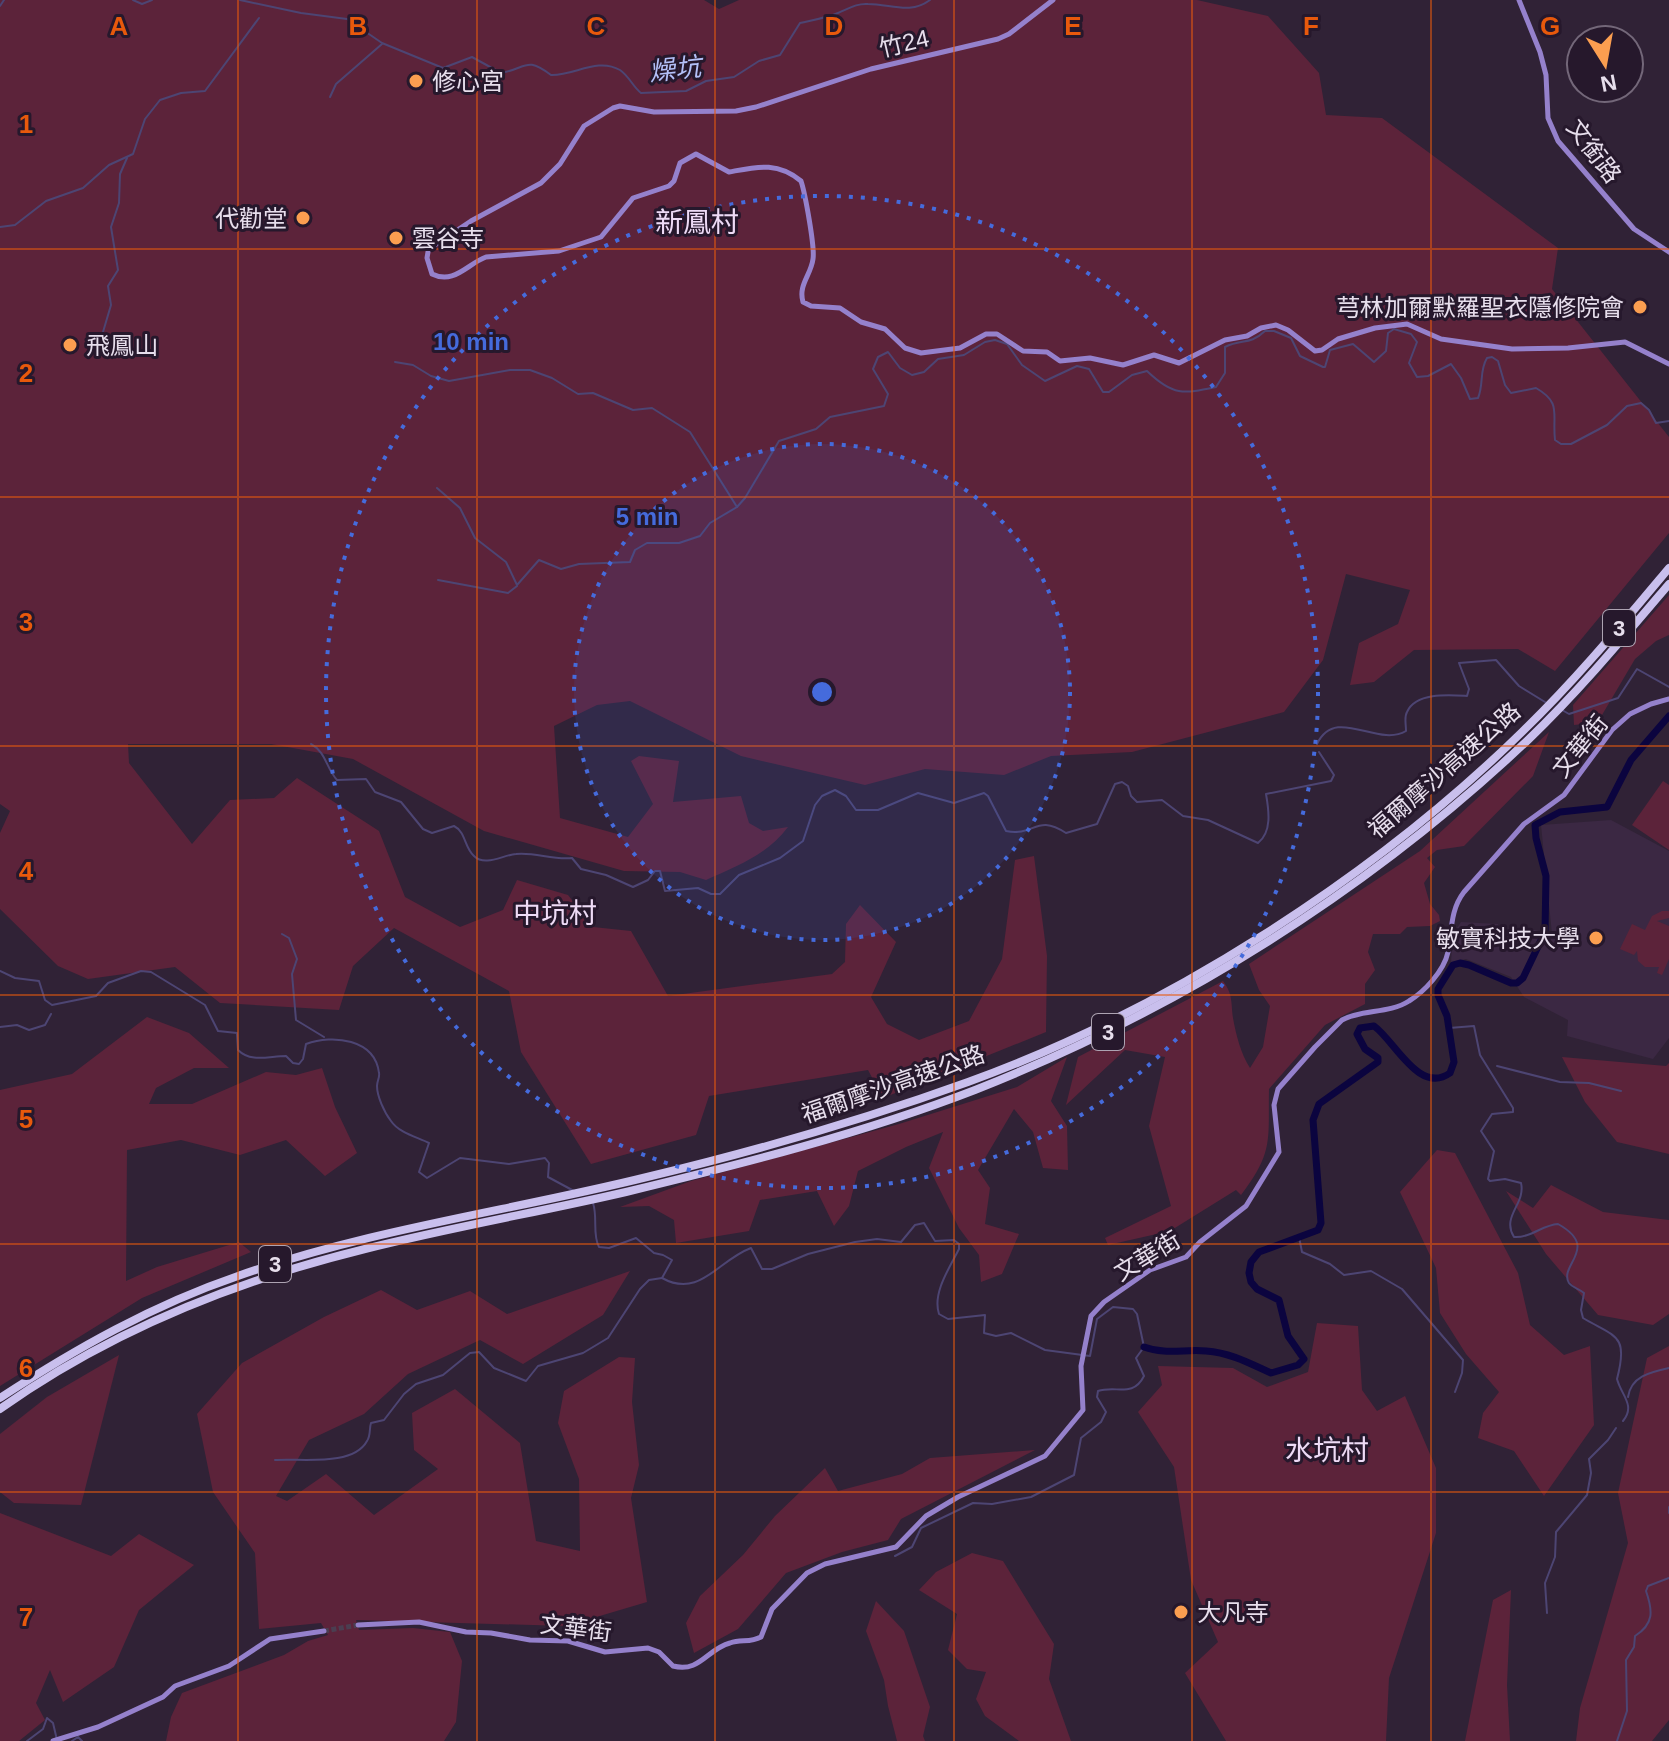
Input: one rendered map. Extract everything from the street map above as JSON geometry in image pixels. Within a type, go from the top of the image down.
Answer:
[{"type":"highway","name":"福爾摩沙高速公路","points":[[0,1409],[106,1344],[145,1324],[241,1285],[360,1250],[744,1163],[973,1090],[1110,1031],[1214,975],[1340,895],[1469,793],[1531,737],[1669,568]]},
{"type":"highway","name":"福爾摩沙高速公路","points":[[0,1398],[76,1349],[237,1276],[381,1234],[636,1180],[807,1135],[969,1082],[1104,1023],[1208,967],[1311,901],[1405,833],[1462,787],[1571,689],[1669,584]]},
{"type":"street","name":"竹24","points":[[1053,0],[998,39],[871,69],[756,107],[736,111],[654,112],[620,106],[602,113],[584,126],[560,164],[541,183],[429,246],[427,258],[432,274],[455,277],[475,261],[497,254],[559,251],[601,237],[629,201],[669,186],[680,163],[696,154],[729,172],[751,165],[764,166],[782,170],[801,181],[813,250],[810,271],[801,290],[803,302],[811,306],[840,308],[861,322],[885,329],[905,348],[921,353],[960,348],[986,334],[997,334],[1023,351],[1047,352],[1060,361],[1090,358],[1123,365],[1154,355],[1179,363],[1225,340],[1276,325],[1288,330],[1315,351],[1338,339],[1375,328],[1407,324],[1441,339],[1512,349],[1625,342],[1669,364]]},
{"type":"street","name":"文銜路","points":[[1519,0],[1540,52],[1546,75],[1548,118],[1558,141],[1634,229],[1669,252]]},
{"type":"street","name":"文華街","points":[[358,1625],[419,1622],[466,1632],[568,1641],[605,1652],[648,1648],[659,1652],[673,1666],[694,1666],[728,1643],[761,1637],[772,1609],[811,1571],[825,1564],[896,1547],[926,1516],[958,1497],[1045,1456],[1082,1414],[1082,1356],[1088,1321],[1095,1311],[1150,1270],[1186,1257],[1251,1200],[1279,1152],[1274,1100],[1284,1080],[1342,1020],[1352,1015],[1398,1007],[1422,991],[1446,960],[1450,927],[1461,896],[1524,824],[1564,795],[1612,730],[1630,714],[1668,699]]},
{"type":"street","points":[[55,1740],[102,1725],[163,1697],[175,1686],[229,1666],[270,1639],[324,1631]]},
{"type":"shaded area","points":[[0,0],[704,0],[719,9],[739,0],[1197,0],[1268,16],[1319,73],[1326,115],[1382,118],[1558,248],[1552,289],[1669,437],[1669,533],[1555,671],[1518,649],[1414,650],[1374,682],[1350,685],[1359,643],[1398,624],[1410,590],[1346,574],[1323,660],[1284,712],[1132,752],[1051,756],[1004,775],[925,769],[865,785],[741,756],[630,701],[597,705],[554,726],[560,818],[628,837],[653,804],[631,761],[639,756],[679,761],[673,802],[741,796],[749,823],[763,831],[788,827],[761,852],[706,880],[680,872],[624,871],[484,831],[353,759],[271,744],[128,744],[129,763],[192,844],[230,800],[274,798],[297,778],[379,831],[405,897],[460,927],[503,910],[517,880],[568,895],[593,927],[631,931],[668,996],[832,974],[845,962],[846,924],[860,905],[896,942],[871,997],[887,1024],[919,1040],[969,1021],[1002,959],[1015,860],[1034,856],[1047,956],[1046,1032],[883,1098],[868,1070],[709,1096],[696,1135],[591,1164],[521,1052],[509,991],[394,928],[353,966],[339,1010],[220,1003],[175,967],[88,979],[58,966],[0,909],[0,833],[10,811],[0,804]]},
{"type":"shaded area","points":[[1669,595],[1669,635],[1656,641],[1635,659],[1602,715],[1593,723],[1574,725],[1573,705]]},
{"type":"shaded area","points":[[1549,732],[1533,776],[1464,846],[1437,850],[1427,858],[1435,867],[1424,883],[1430,904],[1440,921],[1430,926],[1407,927],[1400,934],[1373,934],[1368,952],[1375,970],[1365,984],[1365,1004],[1325,1025],[1269,1089],[1267,1145],[1259,1167],[1241,1195],[1236,1190],[1170,1231],[1108,1245],[1105,1238],[1171,1206],[1149,1126],[1165,1057],[1125,1050],[1066,1105],[1078,1057],[1223,981],[1230,994],[1239,1044],[1250,1068],[1263,1047],[1270,1006],[1259,990],[1249,964],[1420,851]]},
{"type":"shaded area","points":[[1663,781],[1669,785],[1669,850],[1632,825]]},
{"type":"shaded area","name":"敏實科技大學","points":[[1611,820],[1669,851],[1669,1038],[1653,1059],[1567,1036],[1568,1020],[1524,997],[1511,977],[1466,959],[1451,962],[1453,934],[1461,922],[1498,924],[1499,941],[1518,948],[1526,928],[1552,934],[1541,825]]},
{"type":"shaded area","points":[[1669,911],[1669,918],[1657,921],[1669,926],[1669,959],[1662,975],[1657,973],[1659,967],[1645,967],[1638,961],[1637,951],[1634,955],[1620,949],[1632,924],[1645,930],[1652,916]]},
{"type":"shaded area","points":[[147,1017],[189,1033],[229,1068],[194,1068],[156,1088],[149,1104],[192,1104],[266,1072],[296,1075],[322,1068],[335,1107],[357,1153],[325,1176],[286,1140],[240,1155],[181,1140],[127,1150],[126,1281],[157,1267],[239,1242],[251,1252],[142,1298],[0,1386],[0,1090],[72,1074]]},
{"type":"shaded area","points":[[1067,1057],[1051,1101],[1067,1126],[1068,1170],[1043,1168],[1033,1132],[1014,1109],[978,1170],[990,1188],[985,1224],[1019,1234],[1002,1274],[981,1282],[979,1255],[959,1228],[929,1168],[943,1132],[858,1171],[849,1206],[834,1226],[817,1191],[760,1200],[749,1231],[676,1243],[674,1220],[649,1206],[620,1207],[691,1181],[899,1124],[1017,1087]]},
{"type":"shaded area","points":[[1562,1057],[1666,1066],[1669,1063],[1669,1154],[1617,1142],[1585,1102]]},
{"type":"shaded area","points":[[1437,1150],[1455,1153],[1518,1273],[1530,1325],[1564,1355],[1590,1346],[1594,1425],[1544,1496],[1514,1451],[1478,1438],[1483,1413],[1499,1392],[1466,1354],[1440,1313],[1436,1268],[1400,1192]]},
{"type":"shaded area","points":[[1551,1185],[1603,1212],[1669,1220],[1669,1314],[1653,1325],[1598,1315],[1546,1254],[1506,1191],[1533,1208]]},
{"type":"shaded area","points":[[630,1271],[603,1315],[523,1364],[480,1340],[408,1374],[364,1414],[309,1440],[276,1496],[287,1501],[326,1474],[374,1515],[438,1469],[414,1450],[412,1413],[455,1389],[520,1443],[536,1541],[580,1551],[579,1479],[558,1423],[564,1391],[619,1357],[635,1358],[632,1402],[639,1465],[631,1498],[647,1602],[566,1626],[356,1620],[359,1630],[413,1628],[450,1632],[462,1661],[456,1722],[444,1741],[166,1741],[171,1717],[182,1693],[328,1635],[321,1623],[259,1629],[255,1553],[213,1492],[197,1414],[242,1363],[324,1317],[381,1290],[417,1310],[470,1291],[507,1314]]},
{"type":"shaded area","points":[[1317,1323],[1358,1326],[1362,1390],[1377,1411],[1405,1396],[1436,1468],[1436,1533],[1389,1678],[1386,1741],[1226,1741],[1185,1673],[1218,1642],[1191,1580],[1174,1467],[1138,1412],[1162,1385],[1158,1366],[1233,1368],[1267,1387],[1308,1372]]},
{"type":"shaded area","points":[[1669,1346],[1669,1720],[1652,1741],[1576,1741],[1580,1708],[1628,1543],[1618,1493],[1647,1358]]},
{"type":"shaded area","points":[[119,1355],[81,1505],[14,1503],[0,1492],[0,1434],[47,1397]]},
{"type":"shaded area","points":[[1035,1450],[901,1519],[888,1540],[842,1552],[786,1573],[738,1629],[694,1653],[686,1623],[700,1596],[825,1468],[838,1491],[902,1474],[930,1458]]},
{"type":"shaded area","points":[[0,1513],[111,1556],[139,1534],[194,1565],[139,1610],[114,1667],[63,1702],[50,1670],[36,1703],[45,1720],[19,1741],[0,1741]]},
{"type":"shaded area","points":[[972,1553],[1003,1561],[1054,1644],[1049,1679],[1071,1741],[1019,1741],[985,1716],[976,1699],[986,1672],[967,1669],[948,1650],[957,1614],[919,1590],[936,1572]]},
{"type":"shaded area","points":[[1511,1590],[1507,1685],[1510,1741],[1465,1741],[1493,1600]]},
{"type":"shaded area","points":[[876,1601],[904,1631],[930,1707],[923,1736],[925,1741],[897,1741],[884,1680],[866,1631]]},
{"type":"waterway","points":[[0,6],[4,0]]},
{"type":"waterway","points":[[133,0],[142,4],[152,0]]},
{"type":"waterway","name":"燥坑","points":[[240,0],[347,19],[382,43],[443,68],[472,57],[501,73],[531,65],[551,75],[560,75],[603,65],[623,72],[641,93],[686,91],[706,81],[734,77],[759,61],[780,55],[800,23],[860,4],[908,8],[930,0]]},
{"type":"waterway","points":[[0,227],[15,225],[46,201],[83,188],[109,165],[133,154],[145,119],[160,100],[181,93],[205,91],[259,18]]},
{"type":"waterway","points":[[330,97],[336,84],[382,44]]},
{"type":"waterway","points":[[103,332],[111,305],[108,286],[118,270],[111,227],[119,203],[120,174],[127,158]]},
{"type":"waterway","points":[[437,488],[460,508],[475,538],[506,562],[517,585],[539,560],[561,569],[579,564],[630,562],[635,550],[647,543],[679,543],[700,536],[710,523],[737,507],[779,441],[816,429],[830,417],[884,406],[888,394],[873,369],[878,357],[888,352],[900,368],[912,375],[924,372],[938,359],[964,355],[985,342],[995,340],[1007,344],[1022,365],[1045,381],[1077,366],[1089,369],[1103,392],[1109,392],[1132,375],[1147,371],[1164,385],[1187,392],[1216,387],[1225,373],[1225,347],[1254,339],[1265,331],[1291,338],[1300,356],[1325,367],[1330,350],[1353,344],[1374,362],[1386,351],[1388,333],[1394,329],[1411,334],[1417,342],[1409,363],[1417,377],[1428,376],[1451,364],[1470,399],[1478,398],[1487,358],[1498,361],[1505,385],[1511,393],[1536,388],[1550,399],[1554,410],[1555,440],[1561,444],[1571,444],[1607,425],[1627,406],[1641,403],[1656,423],[1669,421]]},
{"type":"waterway","points":[[395,362],[413,365],[431,376],[449,381],[510,370],[530,370],[552,378],[578,394],[593,393],[633,410],[652,408],[690,432],[737,507]]},
{"type":"waterway","points":[[438,580],[508,593],[517,586]]},
{"type":"waterway","points":[[1317,744],[1325,733],[1335,728],[1346,727],[1383,735],[1406,731],[1406,714],[1418,701],[1434,696],[1467,696],[1469,689],[1459,663],[1496,660],[1519,686],[1545,702]]},
{"type":"waterway","points":[[1562,710],[1569,714],[1618,698],[1637,669],[1669,687]]},
{"type":"waterway","points":[[1144,1347],[1160,1351],[1215,1352],[1271,1373],[1298,1365],[1304,1359],[1288,1336],[1279,1300],[1257,1289],[1249,1273],[1251,1262],[1259,1252],[1318,1230],[1321,1223],[1313,1120],[1319,1104],[1378,1062],[1378,1058],[1365,1049],[1357,1034],[1360,1028],[1374,1026],[1418,1072],[1439,1078],[1450,1073],[1454,1062],[1447,1016],[1438,989],[1453,965],[1469,965],[1517,983],[1523,978],[1545,932],[1546,876],[1535,825],[1560,812],[1607,807],[1631,760],[1669,716]]},
{"type":"waterway","points":[[311,744],[320,751],[337,780],[366,779],[375,792],[401,802],[423,829],[432,833],[454,826],[478,859],[523,854],[572,858],[581,869],[606,875],[633,887],[648,880],[655,871],[660,871],[665,891],[698,888],[711,894],[720,894],[739,875],[780,858],[803,841],[815,805],[822,796],[835,790],[846,796],[856,810],[878,810],[918,793],[954,803],[984,793],[1006,831],[1016,832],[1048,825],[1066,833],[1097,824],[1115,784],[1122,782],[1137,802],[1162,800],[1183,816],[1208,820],[1258,843],[1267,827],[1266,794],[1331,781],[1334,775],[1319,752]]},
{"type":"waterway","points":[[282,934],[289,938],[297,959],[292,974],[296,1020],[324,1037]]},
{"type":"waterway","points":[[0,971],[15,978],[39,981],[45,1000],[52,1005],[96,996],[108,983],[141,971],[151,972],[205,1005],[218,1031],[237,1033],[238,1050],[254,1058],[286,1056],[299,1064],[306,1044],[328,1040],[351,1042],[370,1053],[376,1062],[378,1094],[383,1109],[394,1125],[429,1143],[419,1172],[427,1178],[460,1158],[509,1164],[545,1158],[549,1163],[548,1177],[574,1191]]},
{"type":"waterway","points":[[0,1027],[17,1025],[29,1030],[45,1025],[51,1014]]},
{"type":"waterway","points":[[1449,1028],[1474,1026],[1480,1055],[1513,1108],[1513,1112],[1492,1114],[1481,1131],[1494,1151],[1488,1179],[1521,1183],[1522,1190],[1510,1223],[1514,1237],[1526,1236],[1558,1224],[1576,1241],[1576,1256],[1567,1276],[1569,1283],[1584,1293],[1583,1318],[1611,1334],[1620,1345],[1617,1379],[1628,1405],[1623,1421]]},
{"type":"waterway","points":[[1497,1066],[1560,1082],[1589,1083],[1621,1091]]},
{"type":"waterway","points":[[593,1203],[599,1247],[609,1248],[636,1238],[654,1253],[672,1260],[662,1278],[675,1283],[698,1281],[751,1248],[762,1269],[772,1269],[808,1254],[855,1242],[877,1239],[901,1242],[915,1225],[924,1223],[935,1241],[954,1240],[959,1244],[938,1298],[939,1314],[948,1319],[985,1315],[984,1333],[996,1336],[1011,1333],[1045,1350],[1090,1356],[1097,1319],[1113,1307],[1133,1309],[1137,1314],[1144,1347],[1136,1358],[1144,1376],[1140,1383],[1129,1389],[1098,1391],[1097,1397],[1106,1412],[1101,1422],[1081,1438],[1074,1475],[1031,1497],[992,1504],[973,1503],[921,1528],[912,1547],[895,1556]]},
{"type":"waterway","points":[[1299,1237],[1302,1252],[1330,1264],[1344,1275],[1371,1271],[1402,1289],[1463,1360],[1455,1392]]},
{"type":"waterway","points":[[275,1460],[325,1460],[350,1455],[367,1441],[371,1423],[384,1420],[404,1394],[416,1384],[443,1375],[470,1353],[479,1352],[494,1368],[526,1381],[538,1366],[583,1353],[608,1338],[640,1289],[649,1280],[662,1278]]},
{"type":"waterway","points":[[1628,1397],[1638,1380],[1649,1373],[1669,1368]]},
{"type":"waterway","points":[[1547,1613],[1545,1583],[1555,1557],[1556,1532],[1587,1495],[1591,1473],[1589,1459],[1616,1428]]},
{"type":"waterway","points":[[1669,1507],[1669,1513]]},
{"type":"waterway","points":[[1617,1741],[1627,1711],[1626,1660],[1634,1647],[1635,1636],[1649,1622],[1650,1605],[1646,1591],[1648,1586],[1669,1578]]},
{"type":"waterway","points":[[27,1741],[43,1729],[47,1718],[53,1723],[57,1740]]},
{"type":"waterway","points":[[72,1741],[78,1737],[82,1741]]},
{"type":"tunnel","points":[[324,1631],[358,1625]]},
{"type":"place","name":"修心宮","points":[[416,81]]},
{"type":"place","name":"代勸堂","points":[[303,218]]},
{"type":"place","name":"雲谷寺","points":[[396,238]]},
{"type":"place","name":"芎林加爾默羅聖衣隱修院會","points":[[1640,307]]},
{"type":"place","name":"飛鳳山","points":[[70,345]]},
{"type":"place","name":"敏實科技大學","points":[[1596,938]]},
{"type":"place","name":"大凡寺","points":[[1181,1612]]},
{"type":"district","name":"新鳳村","points":[[697,222]]},
{"type":"district","name":"中坑村","points":[[555,913]]},
{"type":"district","name":"水坑村","points":[[1327,1450]]}]
